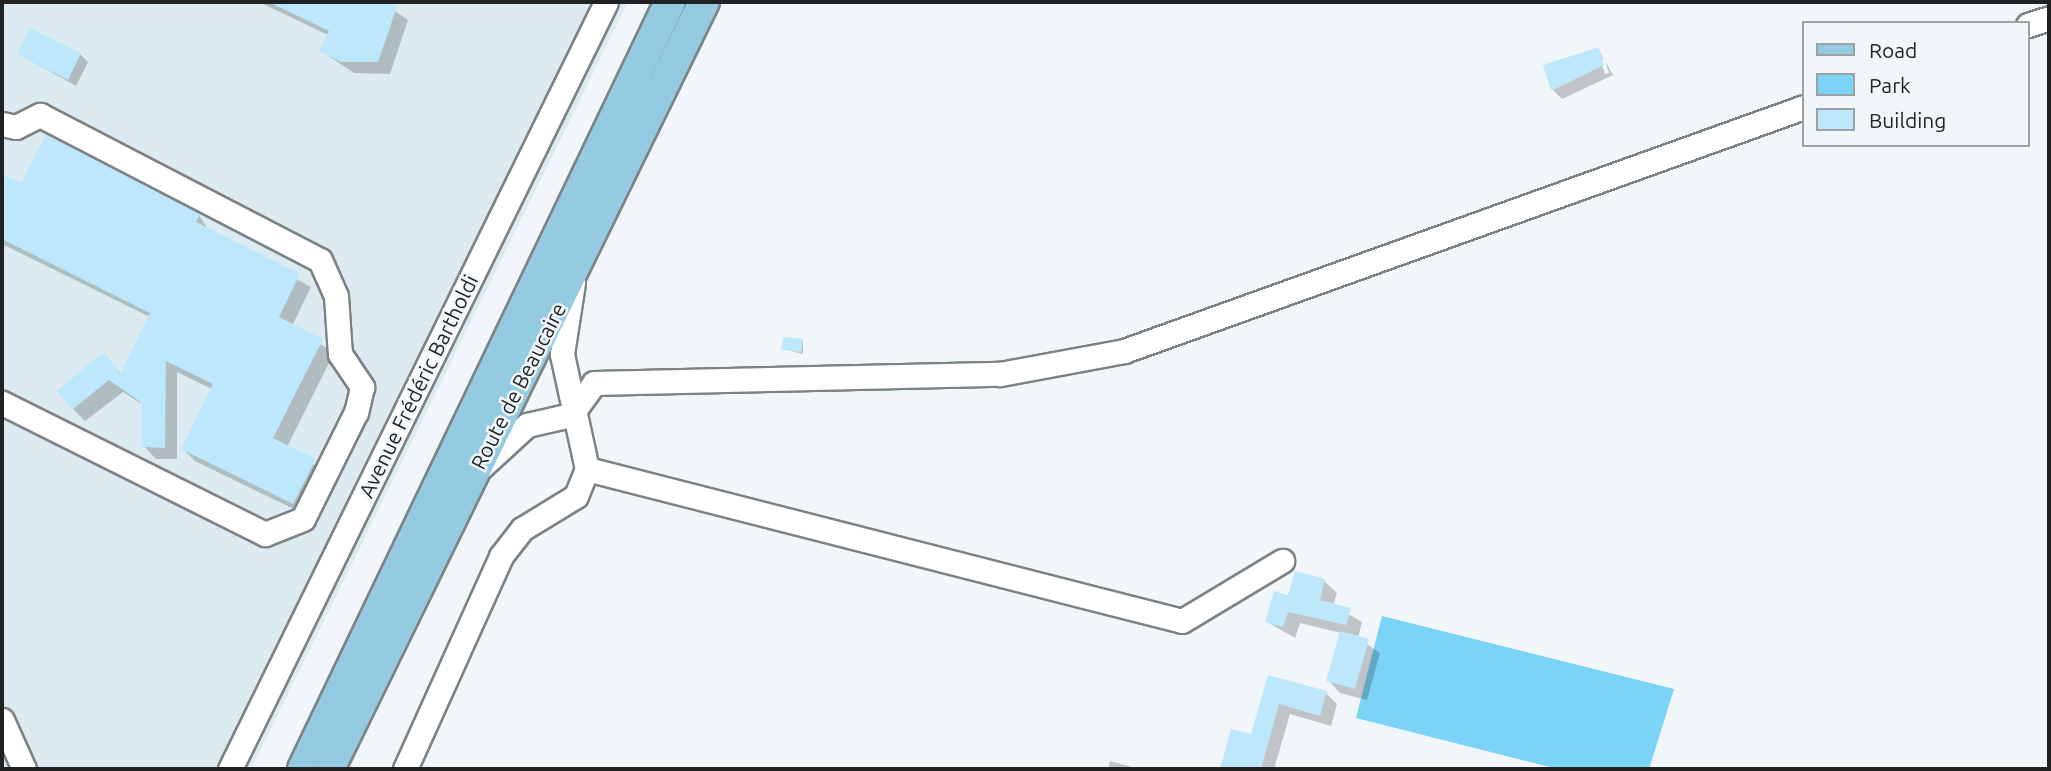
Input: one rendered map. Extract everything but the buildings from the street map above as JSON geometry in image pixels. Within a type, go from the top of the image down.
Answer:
[{"type":"main road","name":"Route de Beaucaire","points":[[303,769],[670,2]]},
{"type":"main road","name":"Route de Beaucaire","points":[[329,769],[472,475],[574,275],[704,2]]},
{"type":"street","name":"Avenue Frédéric Bartholdi","points":[[230,769],[606,2]]},
{"type":"street","points":[[2030,24],[2049,18]]},
{"type":"street","points":[[472,475],[527,425],[570,415],[594,383],[1000,374],[1124,351],[1802,108]]},
{"type":"street","points":[[2,124],[16,127],[40,115],[320,260],[335,296],[340,355],[362,387],[356,412],[303,519],[265,534],[2,403]]},
{"type":"street","points":[[405,769],[501,556],[522,529],[576,496],[587,469],[570,415],[562,354],[574,275]]},
{"type":"street","points":[[587,469],[1182,621],[1282,561]]},
{"type":"street","points":[[2,720],[24,769]]},
{"type":"shaded area","points":[[2,2],[628,2],[251,769],[2,769]]},
{"type":"green space","points":[[1382,616],[1674,689],[1649,769],[1558,769],[1356,718]]}]
